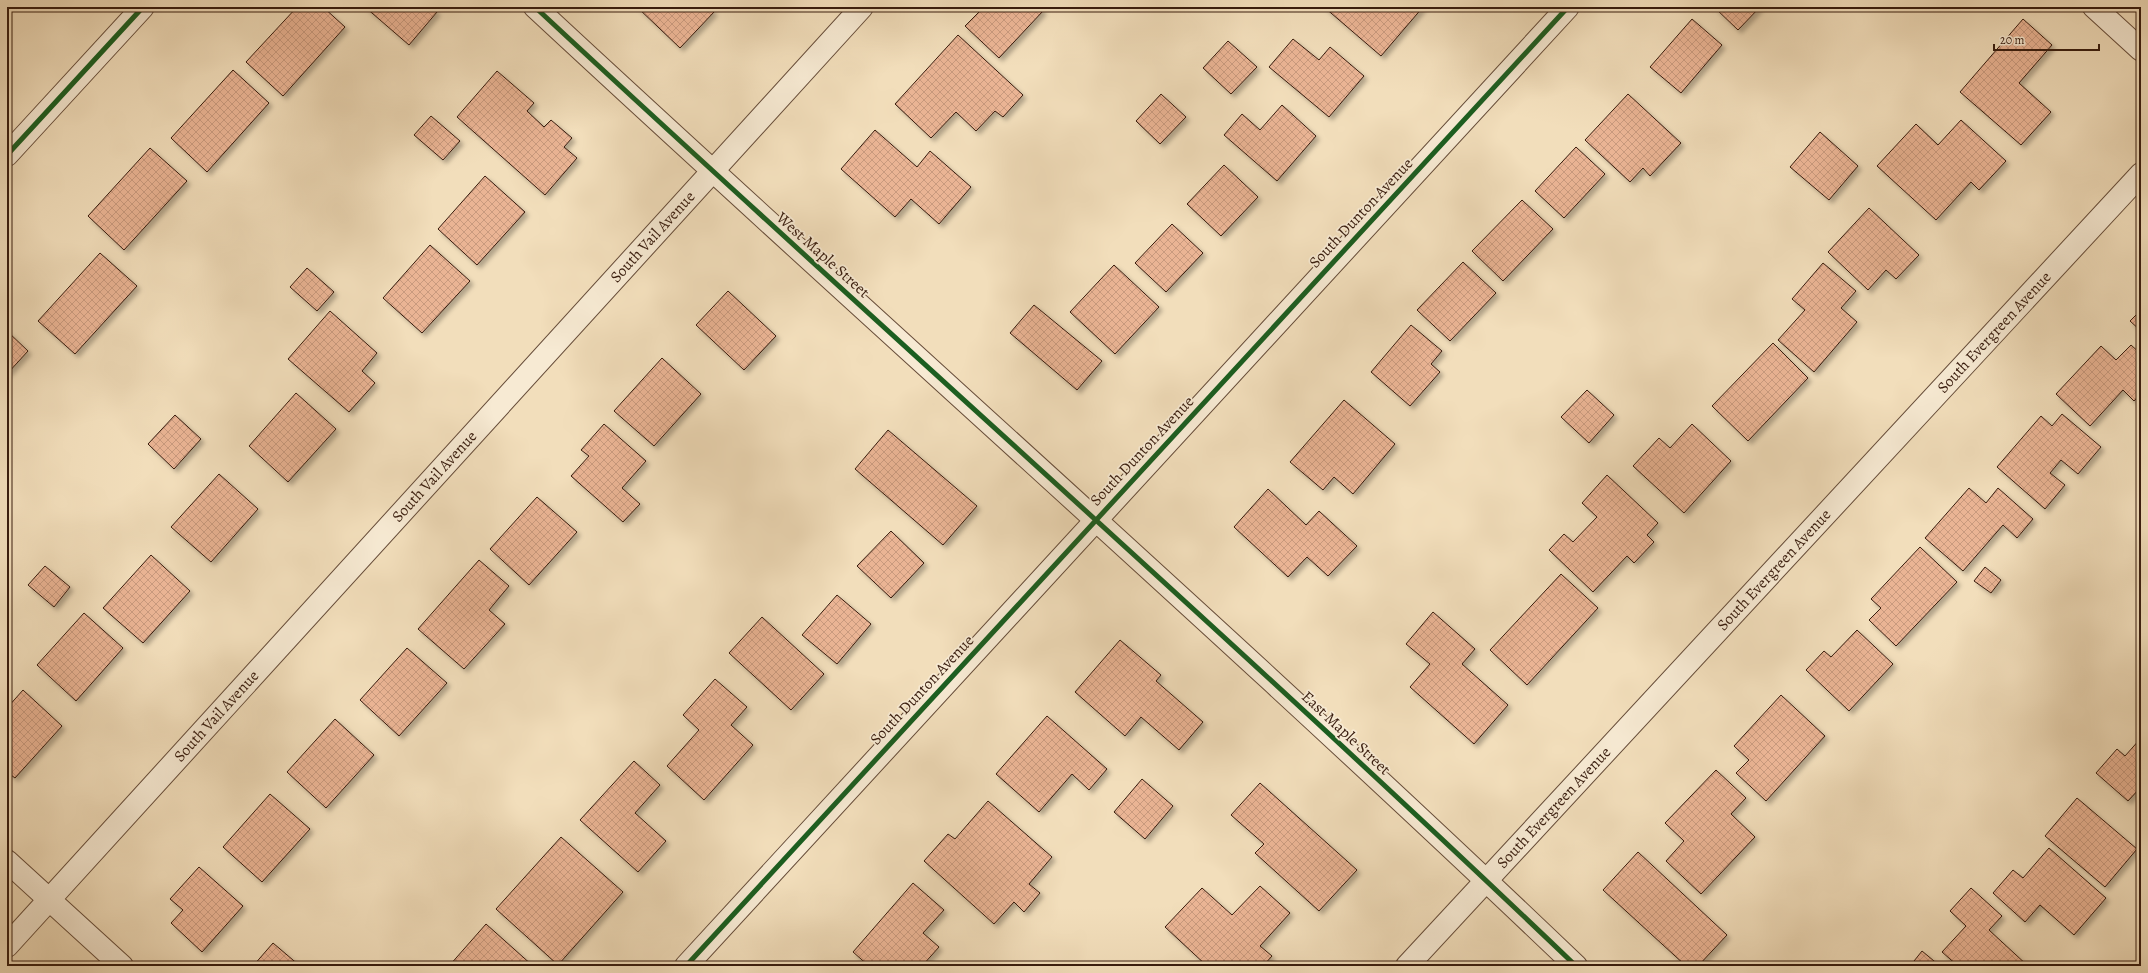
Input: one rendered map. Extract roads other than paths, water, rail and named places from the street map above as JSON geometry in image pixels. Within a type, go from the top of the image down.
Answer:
[{"type":"street","points":[[7,155],[143,7]]},
{"type":"street","name":"West Maple Street","points":[[534,7],[713,173],[1096,520]]},
{"type":"street","name":"South Vail Avenue","points":[[7,946],[51,900],[713,173],[862,7]]},
{"type":"street","name":"South Dunton Avenue","points":[[686,966],[1568,7]]},
{"type":"street","points":[[2094,7],[2141,50]]},
{"type":"street","name":"South Evergreen Avenue","points":[[1407,966],[2141,174]]},
{"type":"street","name":"East Maple Street","points":[[1096,520],[1486,880],[1576,966]]},
{"type":"street","points":[[7,861],[122,966]]}]
